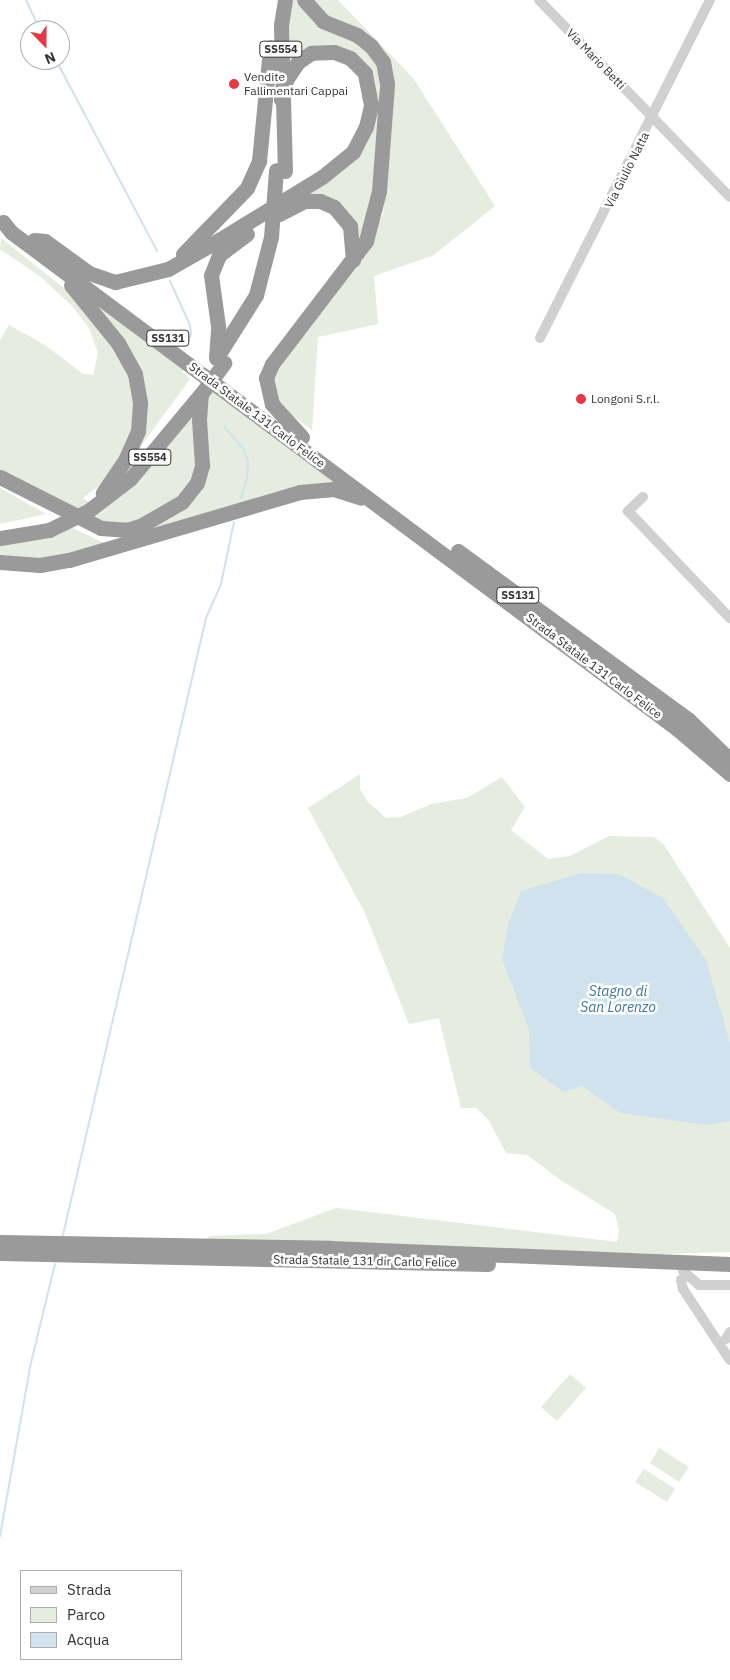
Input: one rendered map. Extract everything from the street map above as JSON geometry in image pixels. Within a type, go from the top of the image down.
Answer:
[{"type":"highway","name":"SS554","points":[[276,0],[270,48],[280,171]]},
{"type":"highway","name":"SS554","points":[[0,538],[46,525],[84,509],[130,480],[196,393],[217,362],[256,295],[275,236],[280,171],[281,25],[285,0]]},
{"type":"highway","points":[[302,437],[272,404],[266,378],[272,364],[366,241],[379,191],[387,84],[383,62],[371,46],[357,35],[323,21],[304,0]]},
{"type":"highway","points":[[168,269],[247,188],[259,161],[270,48]]},
{"type":"highway","points":[[103,493],[125,460],[138,431],[140,403],[135,374],[118,343],[86,302],[64,278],[34,255],[31,242],[45,241],[101,279],[130,281],[168,269],[322,177],[353,152],[366,127],[371,105],[365,73],[350,58],[334,52],[311,53],[291,70],[281,99]]},
{"type":"highway","points":[[217,362],[218,326],[211,275],[219,255],[237,240],[292,207],[305,201],[320,201],[334,207],[350,226],[353,260]]},
{"type":"highway","name":"Strada Statale 131 Carlo Felice","points":[[31,242],[302,437],[688,720],[730,760]]},
{"type":"highway","name":"Strada Statale 131 Carlo Felice","points":[[31,242],[676,728],[730,774]]},
{"type":"highway","name":"SS554","points":[[84,509],[130,472],[196,393]]},
{"type":"highway","points":[[0,479],[101,528],[127,530],[142,525],[182,502],[197,483],[202,465],[196,393]]},
{"type":"highway","points":[[0,479],[77,528],[94,536],[128,543]]},
{"type":"highway","points":[[0,562],[40,565],[128,543],[300,492],[324,489],[352,494],[389,518],[396,518]]},
{"type":"highway","name":"SS554","points":[[0,528],[46,525]]},
{"type":"highway","name":"Strada Statale 131 dir Carlo Felice","points":[[0,1242],[331,1248],[730,1262]]},
{"type":"highway","name":"Strada Statale 131 dir Carlo Felice","points":[[0,1253],[684,1272],[730,1270]]},
{"type":"street","name":"Via Mario Betti","points":[[539,0],[730,197]]},
{"type":"street","name":"Via Giulio Natta","points":[[540,338],[654,118],[710,0]]},
{"type":"street","points":[[643,497],[628,511],[730,618]]},
{"type":"street","points":[[730,1285],[700,1285],[684,1272],[681,1280],[683,1289],[692,1299],[730,1360]]},
{"type":"green space","points":[[290,0],[300,0],[314,22],[365,46],[380,69],[375,193],[360,244],[350,216],[299,199],[318,185],[374,116],[350,50],[286,68]]},
{"type":"green space","points":[[310,0],[338,0],[413,78],[495,206],[434,255],[374,276],[378,324],[318,337],[312,430],[280,407],[273,380],[277,368],[360,262],[383,214],[390,70]]},
{"type":"green space","points":[[1,238],[70,293],[117,348],[134,384],[134,432],[103,483],[83,498],[99,510],[194,408],[197,438],[194,474],[184,492],[155,515],[113,527],[0,470],[0,340],[9,325],[45,345],[83,374],[93,375],[98,353],[89,328],[72,306],[41,277],[0,249]]},
{"type":"green space","points":[[86,295],[186,367],[182,372],[190,379],[138,450],[144,395]]},
{"type":"green space","points":[[211,389],[348,488],[127,538],[102,536],[112,535],[202,482],[203,410]]},
{"type":"green space","points":[[0,488],[46,514],[0,524]]},
{"type":"green space","points":[[70,527],[107,544],[42,560],[0,558],[0,543]]},
{"type":"green space","points":[[360,774],[360,789],[368,802],[386,818],[401,817],[431,804],[467,798],[502,777],[525,807],[511,830],[548,859],[570,856],[609,836],[654,837],[664,845],[730,948],[730,1252],[666,1254],[205,1240],[210,1236],[266,1234],[336,1208],[617,1242],[619,1230],[615,1214],[559,1179],[527,1155],[506,1153],[488,1119],[476,1108],[461,1108],[439,1018],[409,1024],[365,913],[308,808]]},
{"type":"green space","points":[[570,1374],[586,1388],[557,1421],[541,1407]]},
{"type":"green space","points":[[659,1448],[689,1467],[679,1482],[650,1463]]},
{"type":"green space","points":[[644,1469],[675,1489],[667,1502],[635,1482]]},
{"type":"water","name":"Stagno di San Lorenzo","points":[[581,873],[619,874],[663,898],[706,960],[730,1043],[730,1121],[707,1125],[620,1113],[582,1086],[564,1092],[530,1068],[529,1030],[502,959],[508,925],[521,891]]},
{"type":"waterway","points":[[26,0],[35,20]]},
{"type":"waterway","points":[[61,70],[157,251]]},
{"type":"waterway","points":[[170,281],[190,325],[191,334],[186,346]]},
{"type":"waterway","points":[[224,426],[244,450],[248,461],[247,478],[241,498]]},
{"type":"waterway","points":[[63,1235],[206,618],[221,584],[234,522]]},
{"type":"waterway","points":[[0,1536],[30,1367],[55,1264]]},
{"type":"place","name":"Vendite Fallimentari Cappai","points":[[234,84]]},
{"type":"place","name":"Longoni S.r.l.","points":[[581,399]]}]
